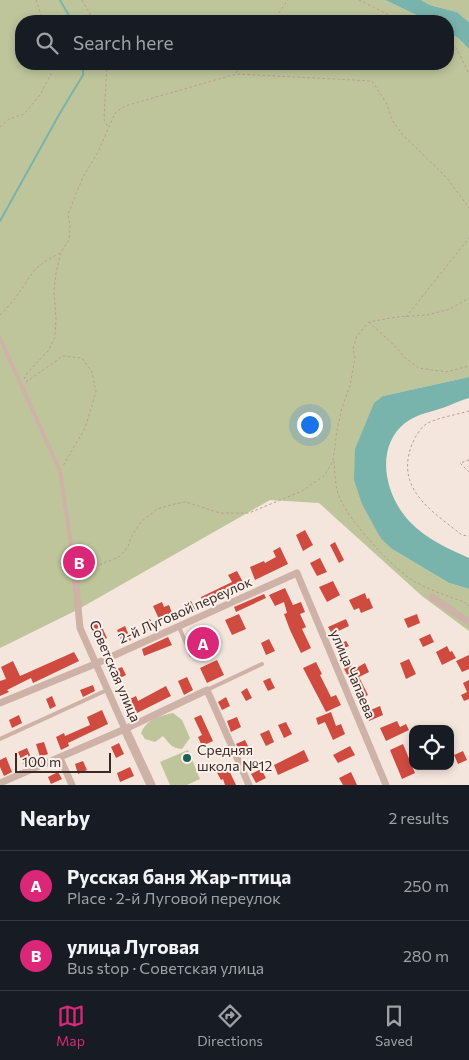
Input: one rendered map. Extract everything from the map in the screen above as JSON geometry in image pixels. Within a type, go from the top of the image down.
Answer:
[{"type":"street","name":"Советская улица","points":[[74,564],[79,622],[150,785]]},
{"type":"street","name":"2-й Луговой переулок","points":[[0,703],[96,664],[298,573]]},
{"type":"street","name":"улица Чапаева","points":[[298,573],[386,785]]},
{"type":"street","points":[[432,597],[469,622]]},
{"type":"street","points":[[0,783],[125,729],[207,690],[249,785]]},
{"type":"street","points":[[60,758],[72,785]]},
{"type":"lane","points":[[0,338],[60,471],[74,564]]},
{"type":"lane","points":[[178,626],[191,654]]},
{"type":"lane","points":[[207,690],[262,664]]},
{"type":"lane","points":[[0,739],[108,690]]},
{"type":"path","points":[[36,0],[41,15]]},
{"type":"path","points":[[82,0],[91,15]]},
{"type":"path","points":[[277,15],[288,0]]},
{"type":"path","points":[[359,0],[390,15]]},
{"type":"path","points":[[454,47],[469,74]]},
{"type":"path","points":[[0,127],[9,119],[24,114],[40,95],[51,74],[51,70]]},
{"type":"path","points":[[107,70],[104,119],[108,128]]},
{"type":"path","points":[[236,74],[239,70]]},
{"type":"path","points":[[21,384],[28,372],[48,350],[55,337],[54,291],[61,252],[69,240],[70,226],[68,214],[83,177],[98,152],[115,113],[125,106],[236,74],[372,81],[387,104],[392,120],[402,134],[447,178],[469,208]]},
{"type":"path","points":[[405,318],[469,238]]},
{"type":"path","points":[[0,315],[19,294],[35,270],[61,252]]},
{"type":"path","points":[[469,298],[450,308],[427,315],[405,318],[396,317],[369,322],[357,336],[353,348],[355,358],[350,386],[337,430],[334,461],[336,484],[340,499],[356,523],[384,555],[408,578],[464,602],[469,606]]},
{"type":"path","points":[[369,322],[397,348],[404,358],[419,368],[446,372],[469,366]]},
{"type":"path","points":[[21,384],[63,356],[82,358],[92,372],[96,392],[90,414],[85,428],[60,471]]},
{"type":"path","points":[[469,411],[428,423],[414,438],[406,460],[411,487],[430,510],[462,535],[469,536]]},
{"type":"path","points":[[469,460],[460,463],[469,472]]},
{"type":"path","points":[[76,574],[119,556],[128,547],[131,536],[141,522],[157,509],[186,502],[220,512],[249,513],[302,491],[325,475],[334,461]]},
{"type":"green space","points":[[0,0],[385,0],[416,15],[15,15],[15,70],[454,70],[454,36],[458,38],[469,49],[469,377],[383,396],[374,525],[381,539],[392,549],[449,583],[469,589],[469,631],[422,596],[319,503],[270,500],[77,610],[0,648]]},
{"type":"green space","points":[[421,0],[469,0],[469,22],[457,12],[430,5]]},
{"type":"green space","points":[[173,713],[182,720],[190,738],[182,749],[173,747],[163,736],[155,742],[145,739],[141,733],[150,721]]},
{"type":"green space","points":[[188,750],[200,779],[187,785],[170,785],[160,762]]},
{"type":"water","points":[[385,0],[421,0],[430,5],[457,12],[469,22],[469,49],[454,36],[454,15],[416,15]]},
{"type":"water","points":[[469,377],[469,398],[420,415],[405,423],[395,433],[389,445],[386,458],[386,472],[394,499],[410,522],[430,538],[469,558],[469,589],[449,583],[392,549],[381,539],[362,504],[354,480],[355,449],[374,403],[383,396]]},
{"type":"building","points":[[305,530],[313,545],[303,551],[296,535]]},
{"type":"building","points":[[335,542],[344,560],[339,563],[330,545]]},
{"type":"building","points":[[280,547],[288,564],[255,580],[250,567],[264,561],[265,563],[276,557],[273,551]]},
{"type":"building","points":[[320,558],[327,572],[317,576],[310,563]]},
{"type":"building","points":[[237,571],[244,584],[228,592],[229,595],[204,605],[201,597],[232,582],[228,575]]},
{"type":"building","points":[[333,581],[340,595],[327,602],[319,587]]},
{"type":"building","points":[[285,588],[293,605],[301,602],[305,612],[300,614],[306,627],[302,629],[311,648],[301,653],[284,614],[287,613],[284,602],[275,606],[269,595]]},
{"type":"building","points":[[365,593],[373,608],[361,613],[359,608],[354,610],[349,600]]},
{"type":"building","points":[[264,594],[266,598],[236,612],[234,607]]},
{"type":"building","points":[[191,601],[195,609],[190,612],[185,604]]},
{"type":"building","points":[[162,602],[164,607],[169,605],[172,613],[159,619],[153,606]]},
{"type":"building","points":[[239,614],[246,629],[232,635],[225,620]]},
{"type":"building","points":[[417,614],[420,623],[408,628],[404,619]]},
{"type":"building","points":[[150,619],[155,628],[148,631],[144,622]]},
{"type":"building","points":[[346,619],[349,626],[332,634],[328,627]]},
{"type":"building","points":[[99,621],[107,638],[97,643],[89,626]]},
{"type":"building","points":[[125,626],[131,640],[123,644],[117,630]]},
{"type":"building","points":[[430,634],[434,642],[423,647],[419,639]]},
{"type":"building","points":[[168,637],[172,645],[144,656],[142,649]]},
{"type":"building","points":[[208,637],[211,644],[199,649],[196,643]]},
{"type":"building","points":[[269,639],[275,651],[266,655],[261,643]]},
{"type":"building","points":[[346,641],[349,646],[337,651],[335,646]]},
{"type":"building","points":[[447,646],[456,658],[442,665],[436,652]]},
{"type":"building","points":[[74,652],[79,661],[33,683],[31,678],[7,690],[9,692],[0,696],[0,681],[6,679],[1,667],[13,661],[20,676]]},
{"type":"building","points":[[469,655],[469,669],[462,672],[456,661]]},
{"type":"building","points":[[409,659],[416,674],[406,679],[400,663]]},
{"type":"building","points":[[217,660],[224,675],[207,683],[200,668]]},
{"type":"building","points":[[316,662],[331,697],[336,695],[341,705],[326,712],[303,668]]},
{"type":"building","points":[[350,663],[353,670],[365,663],[369,672],[359,677],[368,695],[359,699],[356,692],[359,691],[354,679],[350,680],[343,667]]},
{"type":"building","points":[[122,667],[126,675],[116,680],[112,671]]},
{"type":"building","points":[[187,677],[193,690],[184,695],[178,681]]},
{"type":"building","points":[[270,678],[275,688],[268,691],[263,681]]},
{"type":"building","points":[[469,680],[469,699],[464,701],[461,695],[467,692],[463,683]]},
{"type":"building","points":[[93,685],[95,691],[83,697],[80,690]]},
{"type":"building","points":[[166,686],[171,696],[129,717],[122,703],[136,696],[138,701]]},
{"type":"building","points":[[247,688],[252,698],[246,701],[241,692]]},
{"type":"building","points":[[52,696],[56,706],[50,709],[46,699]]},
{"type":"building","points":[[226,697],[230,706],[222,710],[218,702]]},
{"type":"building","points":[[380,706],[383,715],[369,721],[366,712]]},
{"type":"building","points":[[102,710],[108,724],[68,743],[69,746],[61,750],[56,737],[64,733],[65,736],[90,725],[87,717]]},
{"type":"building","points":[[331,712],[336,726],[341,724],[345,734],[333,740],[325,722],[318,725],[316,718]]},
{"type":"building","points":[[19,715],[22,723],[12,728],[9,720]]},
{"type":"building","points":[[201,715],[213,741],[202,746],[198,737],[202,735],[194,718]]},
{"type":"building","points":[[237,717],[241,727],[231,732],[227,721]]},
{"type":"building","points":[[397,721],[400,727],[406,724],[409,730],[386,741],[380,728]]},
{"type":"building","points":[[286,722],[292,734],[284,738],[278,725]]},
{"type":"building","points":[[269,730],[274,742],[266,746],[260,734]]},
{"type":"building","points":[[245,740],[251,752],[242,756],[236,744]]},
{"type":"building","points":[[44,742],[48,754],[40,757],[36,744]]},
{"type":"building","points":[[119,743],[124,754],[116,758],[111,747]]},
{"type":"building","points":[[403,744],[409,758],[409,770],[414,770],[415,773],[402,779],[390,750]]},
{"type":"building","points":[[350,746],[355,755],[338,763],[333,755]]},
{"type":"building","points":[[27,748],[33,762],[24,766],[18,752]]},
{"type":"building","points":[[304,750],[309,761],[278,775],[274,765]]},
{"type":"building","points":[[463,751],[467,760],[458,764],[454,755]]},
{"type":"building","points":[[6,757],[12,772],[4,776],[0,767],[0,760]]},
{"type":"building","points":[[83,761],[87,770],[78,774],[75,764]]},
{"type":"building","points":[[226,764],[236,785],[225,785],[215,769]]},
{"type":"building","points":[[130,767],[134,776],[120,782],[117,773]]},
{"type":"building","points":[[261,769],[266,778],[256,783],[251,774]]},
{"type":"building","points":[[58,772],[62,779],[51,784],[48,777]]},
{"type":"building","points":[[351,772],[357,785],[343,785],[339,778]]},
{"type":"waterway","points":[[60,0],[69,15]]},
{"type":"waterway","points":[[0,221],[83,75],[83,70]]},
{"type":"place","name":"улица Луговая","points":[[79,562]]},
{"type":"place","name":"Русская баня Жар-птица","points":[[203,643]]},
{"type":"place","name":"Средняя школа №12","points":[[187,758]]}]
